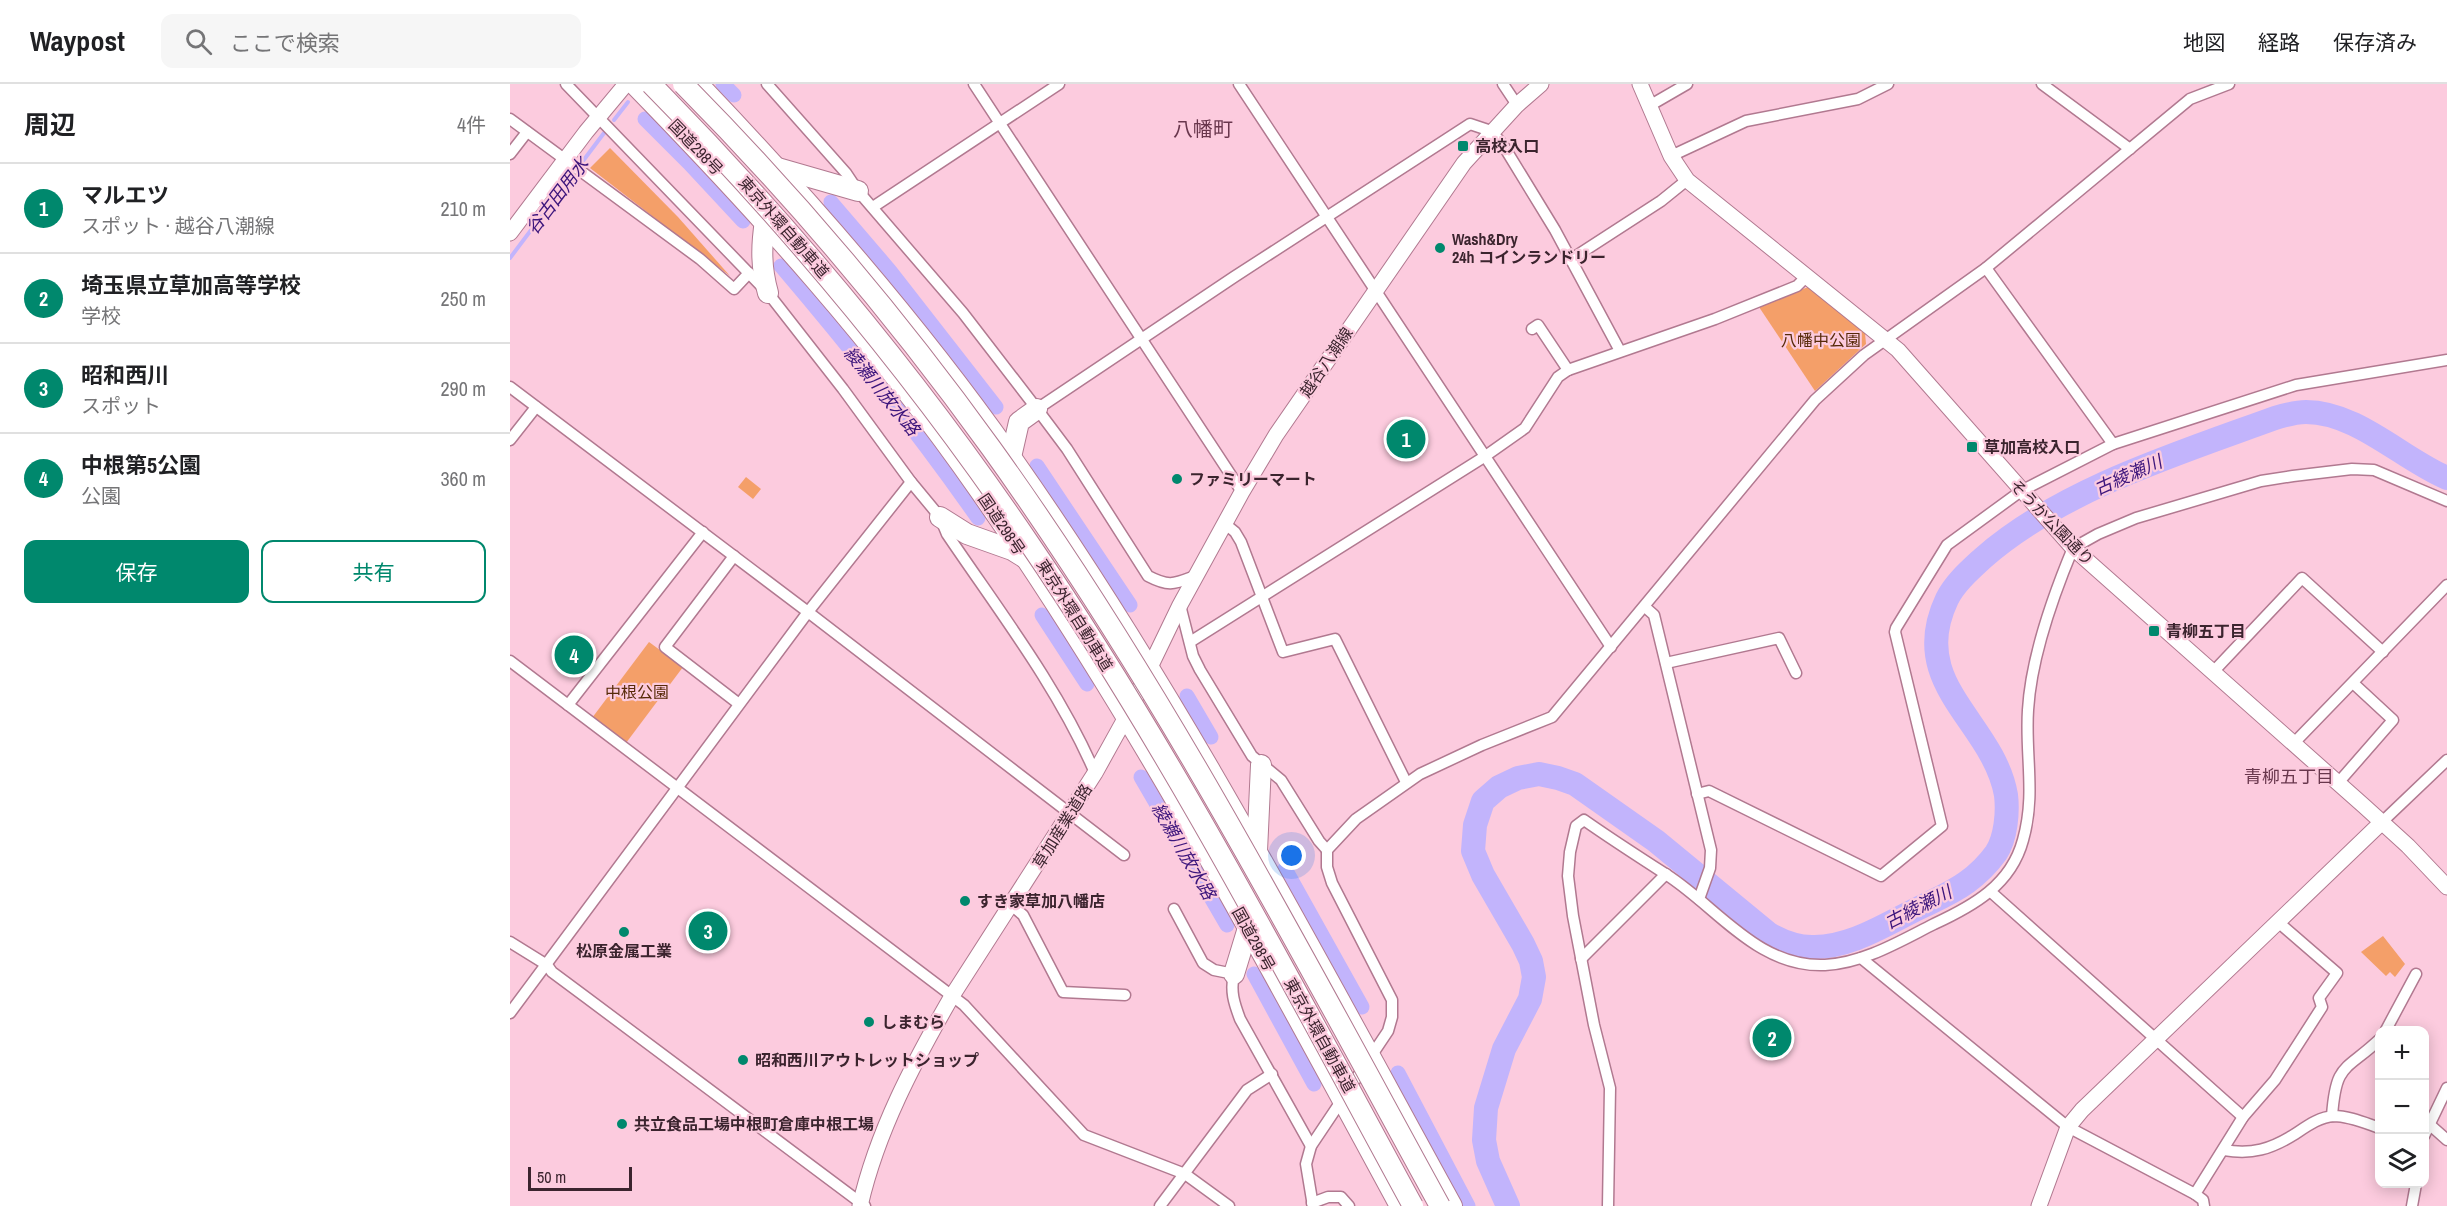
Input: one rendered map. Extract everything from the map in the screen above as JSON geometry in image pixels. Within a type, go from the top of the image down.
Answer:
[{"type":"highway","name":"国道298号","points":[[634,84],[765,221],[824,288],[918,407],[1027,560],[1126,717],[1248,928],[1400,1206]]},
{"type":"highway","name":"東京外環自動車道","points":[[651,84],[751,188],[864,319],[968,455],[1030,544],[1129,699],[1188,797],[1413,1206]]},
{"type":"highway","name":"東京外環自動車道","points":[[683,84],[767,171],[891,316],[993,450],[1046,528],[1193,761],[1440,1206]]},
{"type":"highway","points":[[698,84],[778,168],[917,332],[1011,457],[1150,668],[1257,851],[1452,1206]]},
{"type":"highway","points":[[778,168],[858,191]]},
{"type":"highway","points":[[765,221],[761,242],[762,268],[768,293]]},
{"type":"highway","points":[[1011,457],[1019,422],[1037,409]]},
{"type":"highway","points":[[940,517],[966,534],[1012,550],[1027,560]]},
{"type":"highway","points":[[1257,851],[1261,765]]},
{"type":"highway","points":[[1234,974],[1248,928]]},
{"type":"street","points":[[566,84],[768,293],[843,389],[910,482],[940,517],[947,534],[1069,718],[1095,773]]},
{"type":"street","points":[[510,233],[626,84]]},
{"type":"street","points":[[767,84],[846,173],[858,191],[963,313],[1067,449],[1148,576],[1162,584],[1174,584],[1195,576]]},
{"type":"street","points":[[974,84],[1140,340],[1242,492]]},
{"type":"street","points":[[873,207],[1059,84]]},
{"type":"street","points":[[1239,84],[1374,292],[1611,647]]},
{"type":"street","points":[[1503,84],[1516,105]]},
{"type":"street","name":"越谷八潮線","points":[[1150,668],[1195,576],[1276,435],[1457,173],[1491,131],[1516,105],[1541,84]]},
{"type":"street","name":"そうか公園通り","points":[[1640,84],[1671,156],[1687,180],[1885,338],[1919,371],[2024,495],[2068,543],[2382,822],[2446,884]]},
{"type":"street","points":[[1649,106],[1687,84]]},
{"type":"street","points":[[1671,156],[1746,122],[1858,99],[1888,84]]},
{"type":"street","points":[[2042,84],[2130,149]]},
{"type":"street","points":[[1327,850],[1356,819],[1406,782],[1482,746],[1552,717],[1815,400],[1885,338],[1986,268],[2190,99],[2229,84]]},
{"type":"street","points":[[510,119],[700,259],[734,289],[749,273]]},
{"type":"street","points":[[1037,409],[1470,124],[1491,131],[1503,145],[1620,351]]},
{"type":"street","points":[[510,154],[527,132]]},
{"type":"street","points":[[1570,260],[1661,201],[1687,180]]},
{"type":"street","points":[[1986,268],[2113,444]]},
{"type":"street","points":[[1190,642],[1484,457],[1525,428],[1558,377],[1568,370],[1715,319],[1797,286],[1807,276]]},
{"type":"street","points":[[1532,329],[1538,325],[1568,370]]},
{"type":"street","points":[[1697,794],[1709,791],[1881,876],[1942,826],[1895,632],[1947,546],[2024,495],[2113,444],[2296,385],[2447,360]]},
{"type":"street","points":[[510,387],[1124,855]]},
{"type":"street","points":[[510,440],[536,407]]},
{"type":"street","points":[[1608,1206],[1610,1088],[1581,959],[1568,876],[1570,852],[1576,826],[1584,820],[1700,896],[1727,924],[1768,953],[1798,963],[1824,965],[1861,958],[1964,910],[1991,892],[2010,870],[2023,841],[2031,799],[2028,708],[2034,672],[2064,571],[2068,543],[2098,534],[2136,518],[2261,481],[2352,469],[2374,470],[2447,501]]},
{"type":"street","points":[[510,1013],[808,612],[910,482]]},
{"type":"street","points":[[1224,523],[1235,532],[1241,542],[1283,652],[1335,639],[1406,782]]},
{"type":"street","points":[[568,705],[703,532]]},
{"type":"street","points":[[734,556],[665,647],[739,704]]},
{"type":"street","points":[[2213,672],[2302,578],[2383,652]]},
{"type":"street","points":[[2294,743],[2447,585]]},
{"type":"street","points":[[1180,605],[1200,670],[1252,756],[1281,780],[1327,850],[1327,867],[1332,883],[1392,1000],[1392,1017],[1388,1031],[1311,1146],[1306,1164],[1312,1204],[1328,1197],[1341,1197],[1349,1206]]},
{"type":"street","points":[[1645,607],[1654,615],[1711,850],[1710,868],[1700,896]]},
{"type":"street","points":[[1666,663],[1779,638],[1797,673]]},
{"type":"street","points":[[510,661],[607,732],[964,1005],[1084,1135],[1185,1174],[1229,1206]]},
{"type":"street","name":"草加産業道路","points":[[862,1205],[868,1176],[890,1116],[931,1033],[952,996],[1095,773],[1150,668]]},
{"type":"street","points":[[2338,783],[2393,720],[2353,682]]},
{"type":"street","points":[[2039,1206],[2068,1126],[2447,760]]},
{"type":"street","points":[[1581,959],[1666,874]]},
{"type":"street","points":[[1991,892],[2244,1117]]},
{"type":"street","points":[[1011,905],[1023,915],[1064,992],[1125,995]]},
{"type":"street","points":[[1174,909],[1203,963],[1214,970],[1234,974],[1231,986],[1234,1004],[1311,1146]]},
{"type":"street","points":[[2195,1194],[2244,1117],[2275,1080],[2322,1007],[2319,998],[2337,973],[2278,922]]},
{"type":"street","points":[[510,942],[546,965],[604,1012],[862,1205]]},
{"type":"street","points":[[1861,958],[2068,1126],[2195,1194],[2203,1200],[2204,1206]]},
{"type":"street","points":[[2388,1026],[2412,979]]},
{"type":"street","points":[[2332,1116],[2334,1090],[2338,1078],[2355,1058],[2375,1042]]},
{"type":"street","points":[[1160,1206],[1247,1090],[1272,1074]]},
{"type":"street","points":[[2447,1088],[2429,1124],[2447,1140]]},
{"type":"street","points":[[2223,1150],[2244,1154],[2258,1151],[2284,1140],[2313,1122],[2332,1116],[2354,1119],[2375,1127]]},
{"type":"street","points":[[2412,1206],[2415,1188]]},
{"type":"green space","points":[[610,148],[678,217],[730,276],[590,168]]},
{"type":"green space","name":"八幡中公園","points":[[1808,287],[1865,333],[1866,344],[1815,391],[1759,307]]},
{"type":"green space","points":[[746,477],[761,489],[753,499],[738,487]]},
{"type":"green space","name":"中根公園","points":[[649,642],[683,667],[626,743],[592,718]]},
{"type":"green space","points":[[2383,936],[2405,964],[2395,977],[2390,972],[2386,976],[2361,952]]},
{"type":"waterway","name":"綾瀬川放水路","points":[[723,84],[734,95]]},
{"type":"waterway","name":"谷古田用水","points":[[614,120],[628,102]]},
{"type":"waterway","name":"綾瀬川放水路","points":[[645,119],[743,221]]},
{"type":"waterway","name":"谷古田用水","points":[[510,258],[604,133]]},
{"type":"waterway","name":"綾瀬川放水路","points":[[831,202],[890,271],[996,407]]},
{"type":"waterway","name":"綾瀬川放水路","points":[[781,266],[882,390],[978,518]]},
{"type":"waterway","name":"古綾瀬川","points":[[1508,1206],[1488,1161],[1484,1140],[1486,1108],[1504,1049],[1530,999],[1534,977],[1531,961],[1523,944],[1483,875],[1473,851],[1475,825],[1483,801],[1499,787],[1518,778],[1539,774],[1575,784],[1656,841],[1769,934],[1790,944],[1806,947],[1840,944],[1881,928],[1961,886],[1983,869],[2002,840],[2007,809],[2006,795],[1998,769],[1986,745],[1956,702],[1944,679],[1937,656],[1937,629],[1947,599],[1958,582],[1983,558],[2014,534],[2048,512],[2122,476],[2275,418],[2298,413],[2325,414],[2343,420],[2379,438],[2447,478]]},
{"type":"waterway","name":"綾瀬川放水路","points":[[1037,466],[1130,605]]},
{"type":"waterway","name":"綾瀬川放水路","points":[[1042,615],[1087,684]]},
{"type":"waterway","name":"綾瀬川放水路","points":[[1187,696],[1211,737]]},
{"type":"waterway","name":"綾瀬川放水路","points":[[1141,777],[1227,925]]},
{"type":"waterway","name":"綾瀬川放水路","points":[[1285,869],[1362,1007]]},
{"type":"waterway","name":"綾瀬川放水路","points":[[1254,974],[1314,1084]]},
{"type":"waterway","name":"綾瀬川放水路","points":[[1398,1073],[1468,1206]]},
{"type":"place","name":"高校入口","points":[[1463,146]]},
{"type":"place","name":"Wash&Dry 24h コインランドリー","points":[[1440,248]]},
{"type":"place","name":"マルエツ","points":[[1406,439]]},
{"type":"place","name":"草加高校入口","points":[[1972,447]]},
{"type":"place","name":"ファミリーマート","points":[[1177,479]]},
{"type":"place","name":"青柳五丁目","points":[[2154,631]]},
{"type":"place","name":"中根第5公園","points":[[574,655]]},
{"type":"place","name":"すき家草加八幡店","points":[[965,901]]},
{"type":"place","name":"昭和西川","points":[[708,931]]},
{"type":"place","name":"松原金属工業","points":[[624,932]]},
{"type":"place","name":"しまむら","points":[[869,1022]]},
{"type":"place","name":"埼玉県立草加高等学校","points":[[1772,1038]]},
{"type":"place","name":"昭和西川アウトレットショップ","points":[[743,1060]]},
{"type":"place","name":"共立食品工場中根町倉庫中根工場","points":[[622,1124]]},
{"type":"district","name":"八幡町","points":[[1203,128]]},
{"type":"district","name":"青柳五丁目","points":[[2289,776]]}]
